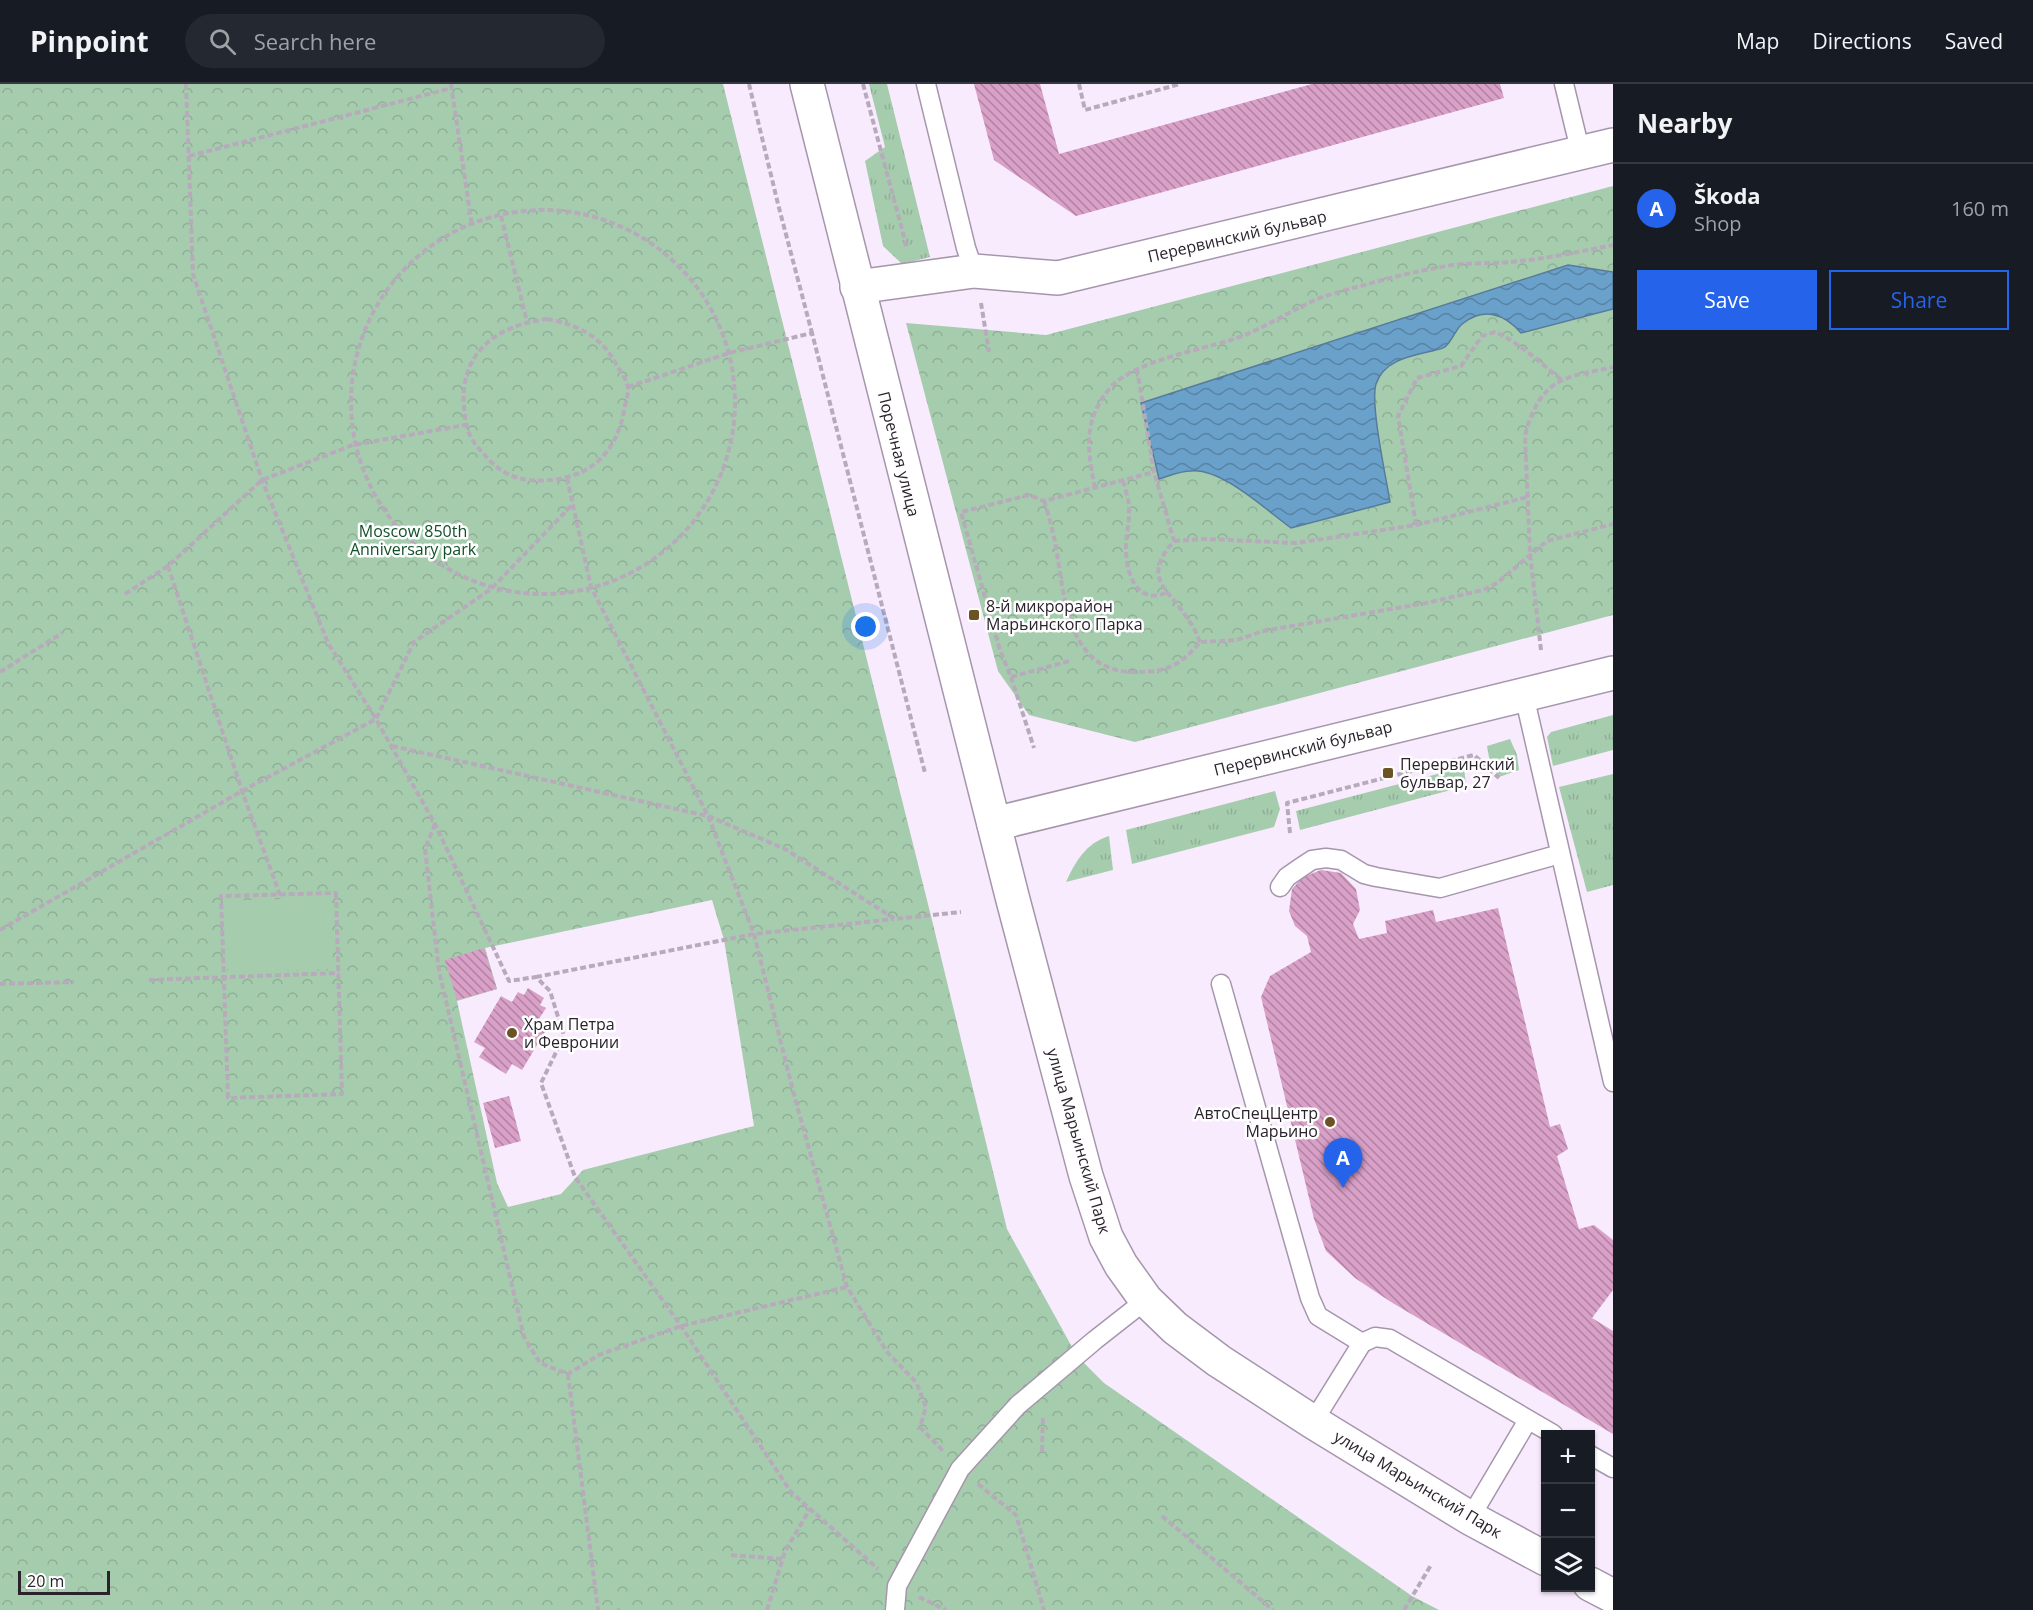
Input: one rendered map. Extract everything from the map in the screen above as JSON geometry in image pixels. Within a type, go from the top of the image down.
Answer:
[{"type":"main road","name":"Поречная улица","points":[[807,84],[994,824]]},
{"type":"main road","name":"Перервинский бульвар","points":[[857,287],[974,271],[1059,278],[1613,145]]},
{"type":"main road","name":"Перервинский бульвар","points":[[994,824],[1613,673]]},
{"type":"main road","name":"улица Марьинский Парк","points":[[994,824],[1036,990],[1096,1209],[1106,1237],[1121,1265],[1146,1300],[1175,1328],[1220,1361],[1313,1422],[1470,1518],[1541,1557]]},
{"type":"main road","points":[[1595,1587],[1613,1596]]},
{"type":"lane","points":[[926,84],[966,248],[974,271]]},
{"type":"lane","points":[[1564,84],[1581,154]]},
{"type":"lane","points":[[1524,695],[1613,1082]]},
{"type":"lane","points":[[1280,887],[1287,877],[1312,860],[1326,858],[1341,860],[1364,874],[1440,888],[1560,854]]},
{"type":"lane","points":[[1221,984],[1310,1298],[1318,1316],[1362,1342]]},
{"type":"lane","points":[[895,1610],[897,1586],[960,1469],[1018,1405],[1146,1300]]},
{"type":"lane","points":[[1313,1422],[1362,1342],[1375,1337],[1390,1339],[1546,1430]]},
{"type":"lane","points":[[1470,1518],[1528,1420]]},
{"type":"lane","points":[[1595,1458],[1613,1468]]},
{"type":"path","points":[[186,84],[193,274],[262,480],[328,643],[376,719],[435,824],[509,981],[536,978],[754,934],[961,912]]},
{"type":"path","points":[[748,84],[925,773]]},
{"type":"path","points":[[863,84],[908,252]]},
{"type":"path","points":[[1079,84],[1085,110],[1180,84]]},
{"type":"path","points":[[189,156],[452,86],[472,226]]},
{"type":"path","points":[[561,211],[619,225],[670,256],[710,301],[729,353],[738,417],[724,476],[692,527],[647,567],[591,587],[530,594],[491,589],[475,583],[422,553],[380,507],[353,445],[349,391],[363,331],[394,279],[440,239],[501,216],[561,211]]},
{"type":"path","points":[[501,216],[527,322]]},
{"type":"path","points":[[1095,488],[1088,443],[1090,423],[1111,387],[1137,369],[1184,352],[1233,340],[1270,324],[1315,300],[1353,288],[1443,266],[1510,262],[1565,255],[1613,245]]},
{"type":"path","points":[[974,271],[989,352]]},
{"type":"path","points":[[547,319],[571,324],[593,335],[610,353],[628,387],[620,429],[606,453],[585,471],[567,478],[535,482],[510,475],[489,461],[473,442],[465,425],[462,393],[468,369],[481,348],[500,332],[527,322],[547,319]]},
{"type":"path","points":[[1416,525],[1398,416],[1417,378],[1461,366],[1482,336],[1495,332],[1510,338],[1562,380]]},
{"type":"path","points":[[628,387],[729,353],[812,333]]},
{"type":"path","points":[[1541,650],[1530,554],[1525,436],[1529,418],[1543,396],[1562,380],[1613,366]]},
{"type":"path","points":[[1137,369],[1154,472],[1174,541]]},
{"type":"path","points":[[125,594],[168,566],[262,480],[353,445],[465,425]]},
{"type":"path","points":[[1034,748],[1000,650],[962,512],[1029,495],[1044,501],[1154,472]]},
{"type":"path","points":[[567,478],[591,587],[708,816],[754,934],[793,1091],[847,1287],[887,1352],[916,1382],[926,1407],[920,1427],[960,1469],[1016,1515],[1044,1610]]},
{"type":"path","points":[[1123,480],[1130,507],[1126,555],[1132,580],[1136,587],[1150,596],[1157,597],[1166,593]]},
{"type":"path","points":[[1200,642],[1189,621],[1160,582],[1158,570],[1160,559],[1174,541],[1205,539],[1296,543],[1416,525],[1528,497]]},
{"type":"path","points":[[1044,501],[1054,538],[1070,622],[1080,643],[1096,661],[1113,669],[1133,672],[1153,672],[1171,668],[1188,657],[1200,642],[1237,640],[1263,631],[1426,603],[1483,590],[1497,583],[1546,541],[1613,524]]},
{"type":"path","points":[[0,930],[242,791],[376,719],[414,642],[491,589],[572,505]]},
{"type":"path","points":[[168,566],[242,791],[280,895]]},
{"type":"path","points":[[0,672],[62,633]]},
{"type":"path","points":[[1011,677],[1069,661]]},
{"type":"path","points":[[390,746],[708,816],[785,849],[895,919]]},
{"type":"path","points":[[1290,833],[1287,803],[1474,754],[1500,778]]},
{"type":"path","points":[[435,824],[425,849],[439,971],[524,1337],[540,1364],[568,1374]]},
{"type":"path","points":[[336,893],[342,1094],[228,1098],[221,896],[280,895],[336,893]]},
{"type":"path","points":[[149,980],[339,973]]},
{"type":"path","points":[[536,978],[550,992],[564,1036],[541,1083],[575,1177],[681,1326],[791,1492],[897,1586],[946,1610]]},
{"type":"path","points":[[0,984],[74,982]]},
{"type":"path","points":[[568,1374],[599,1355],[681,1326],[847,1287]]},
{"type":"path","points":[[568,1374],[598,1610]]},
{"type":"path","points":[[767,1610],[785,1551],[810,1509]]},
{"type":"path","points":[[1162,1516],[1273,1610]]},
{"type":"path","points":[[731,1555],[783,1559]]},
{"type":"path","points":[[1404,1610],[1431,1565]]},
{"type":"green space","name":"Moscow 850th Anniversary park","points":[[0,84],[723,84],[1007,1229],[1077,1356],[1104,1383],[1412,1596],[1439,1610],[0,1610]],"holes":[[[712,900],[724,940],[754,1126],[583,1170],[561,1194],[508,1207],[497,1183],[457,1001],[497,989],[485,948]]]},
{"type":"green space","points":[[869,84],[887,84],[930,257],[902,264],[883,246],[865,161],[885,147]]},
{"type":"green space","points":[[1613,186],[1613,615],[1135,742],[1029,715],[998,671],[906,323],[1046,335]]},
{"type":"green space","points":[[1613,715],[1613,750],[1553,766],[1547,737],[1551,732]]},
{"type":"green space","points":[[1510,739],[1517,755],[1519,770],[1499,777],[1490,763],[1487,746]]},
{"type":"green space","points":[[1464,767],[1466,786],[1300,830],[1296,811]]},
{"type":"green space","points":[[1613,774],[1613,885],[1587,892],[1559,787]]},
{"type":"green space","points":[[1275,791],[1280,809],[1274,827],[1132,864],[1126,830]]},
{"type":"green space","points":[[1109,836],[1113,870],[1066,882],[1082,854],[1094,843]]},
{"type":"green space","points":[[331,897],[333,969],[228,972],[225,901]]},
{"type":"water","points":[[1568,265],[1613,272],[1613,309],[1521,333],[1501,317],[1485,314],[1477,316],[1461,325],[1445,347],[1407,357],[1385,369],[1376,384],[1375,407],[1390,502],[1291,528],[1243,492],[1216,476],[1191,471],[1159,479],[1141,403]]},
{"type":"building","points":[[974,84],[1040,84],[1059,154],[1312,84],[1500,84],[1504,98],[1076,216],[994,160]]},
{"type":"building","points":[[1321,870],[1341,873],[1356,889],[1360,910],[1353,924],[1359,939],[1387,933],[1385,921],[1433,910],[1436,922],[1498,908],[1550,1127],[1560,1124],[1568,1149],[1557,1156],[1579,1229],[1594,1225],[1613,1240],[1613,1290],[1592,1318],[1613,1331],[1613,1434],[1391,1302],[1355,1278],[1326,1251],[1314,1219],[1261,997],[1270,976],[1311,952],[1307,936],[1295,926],[1289,911],[1292,889],[1303,877]]},
{"type":"building","points":[[484,948],[497,989],[457,1000],[445,960]]},
{"type":"building","name":"Храм Петра и Февронии","points":[[528,988],[544,998],[540,1005],[546,1008],[539,1019],[549,1025],[522,1070],[512,1064],[506,1074],[479,1057],[485,1048],[474,1042],[501,996],[512,1002],[518,992],[524,995]]},
{"type":"building","points":[[509,1096],[521,1141],[495,1148],[483,1103]]},
{"type":"place","name":"8-й микрорайон Марьинского Парка","points":[[974,615]]},
{"type":"place","name":"Перервинский бульвар, 27","points":[[1388,773]]},
{"type":"place","name":"Храм Петра и Февронии","points":[[512,1033]]},
{"type":"place","name":"АвтоСпецЦентр Марьино","points":[[1330,1122]]},
{"type":"place","name":"Škoda","points":[[1343,1188]]}]
